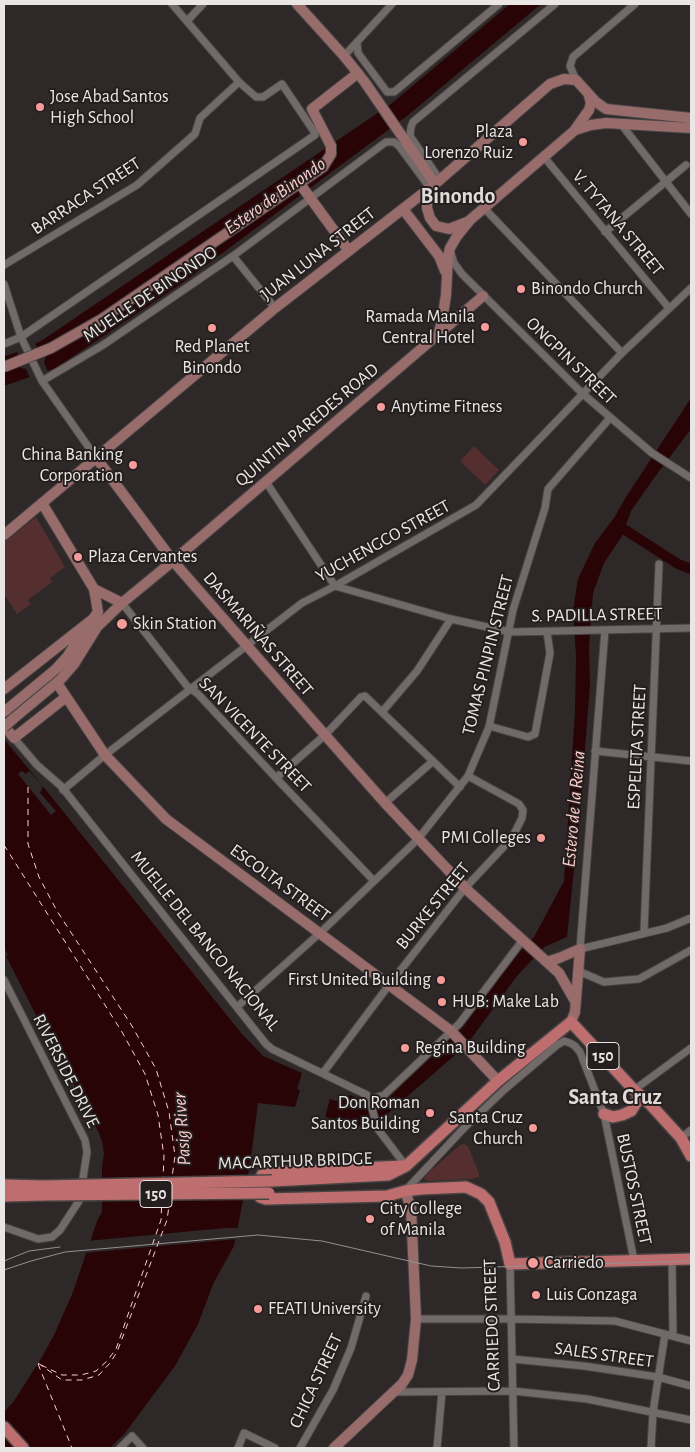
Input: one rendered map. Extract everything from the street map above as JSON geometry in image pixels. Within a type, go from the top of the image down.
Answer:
[{"type":"main road","name":"150","points":[[406,1166],[502,1085],[571,1022],[681,1138],[691,1156]]},
{"type":"main road","points":[[604,1114],[622,1116],[631,1111],[636,1103],[636,1092]]},
{"type":"main road","name":"MACARTHUR BRIDGE","points":[[4,1196],[44,1190],[267,1178],[388,1175],[406,1166]]},
{"type":"main road","name":"MACARTHUR BRIDGE","points":[[4,1185],[44,1190],[265,1195],[405,1191]]},
{"type":"main road","name":"CARRIEDO STREET","points":[[405,1191],[466,1187],[481,1194],[489,1202],[505,1242],[510,1264]]},
{"type":"main road","points":[[510,1264],[691,1259]]},
{"type":"main road","points":[[4,1427],[24,1448]]},
{"type":"street","points":[[4,366],[51,348],[102,319],[323,168],[331,154],[331,146],[324,133],[282,84],[258,98],[239,82],[188,20],[172,4]]},
{"type":"street","points":[[188,20],[203,4]]},
{"type":"street","points":[[297,4],[358,73],[424,168],[433,186]]},
{"type":"street","points":[[344,56],[392,4]]},
{"type":"street","points":[[357,42],[358,53],[387,92],[394,92],[499,4]]},
{"type":"street","points":[[470,220],[449,228],[436,226],[430,218],[427,200],[437,179],[436,174],[410,136],[410,129],[413,122],[555,4]]},
{"type":"street","points":[[635,4],[573,57],[570,66],[576,80],[598,105],[606,109],[691,118]]},
{"type":"street","points":[[308,113],[358,73]]},
{"type":"street","name":"JUAN LUNA STREET","points":[[4,535],[275,308],[433,186],[550,84],[564,78],[576,80]]},
{"type":"street","name":"BARRACA STREET","points":[[4,265],[131,189],[195,134],[200,118],[239,82]]},
{"type":"street","points":[[438,333],[444,310],[450,248],[456,236],[470,220],[574,131],[589,110],[591,100],[589,96]]},
{"type":"street","points":[[4,344],[20,337],[314,137],[315,133],[308,113]]},
{"type":"street","points":[[574,131],[594,124],[691,128]]},
{"type":"street","points":[[621,124],[691,214]]},
{"type":"street","name":"MUELLE DE BINONDO","points":[[41,378],[103,345],[233,256],[308,196],[386,142],[399,146],[433,186]]},
{"type":"street","name":"V. TYTANA STREET","points":[[544,157],[668,308]]},
{"type":"street","points":[[605,232],[686,165]]},
{"type":"street","points":[[300,184],[349,250]]},
{"type":"street","points":[[484,208],[622,353]]},
{"type":"street","points":[[403,209],[439,256],[446,277]]},
{"type":"street","name":"ONGPIN STREET","points":[[450,248],[454,263],[458,269],[583,394],[652,453],[691,478]]},
{"type":"street","points":[[233,256],[275,308]]},
{"type":"street","name":"DASMARIÑAS STREET","points":[[4,284],[20,337],[41,378],[97,459],[173,561],[418,839],[465,888],[559,973],[575,1001]]},
{"type":"street","name":"YUCHENGCO STREET","points":[[63,790],[105,754],[302,603],[476,505],[622,353],[691,288]]},
{"type":"street","name":"QUINTIN PAREDES ROAD","points":[[9,733],[13,719],[57,683],[69,670],[97,627],[122,603],[483,296]]},
{"type":"street","name":"TOMAS PINPIN STREET","points":[[236,1006],[320,933],[418,839],[468,776],[489,726],[510,632],[513,610],[545,508],[548,489],[610,418]]},
{"type":"street","points":[[266,482],[335,586]]},
{"type":"street","points":[[4,689],[89,622],[98,612],[94,589],[42,503]]},
{"type":"street","name":"ESPELETA STREET","points":[[644,932],[659,564]]},
{"type":"street","name":"S. PADILLA STREET","points":[[335,586],[510,632],[691,628]]},
{"type":"street","points":[[94,589],[122,603]]},
{"type":"street","name":"SAN VICENTE STREET","points":[[122,603],[184,682],[198,694],[374,881]]},
{"type":"street","points":[[382,712],[418,671],[451,618]]},
{"type":"street","points":[[5,711],[56,669],[67,657],[89,622]]},
{"type":"street","points":[[571,1022],[574,1018],[580,949],[604,630]]},
{"type":"street","points":[[489,726],[528,737],[535,734],[550,653],[547,632]]},
{"type":"street","name":"ESCOLTA STREET","points":[[57,683],[105,754],[166,818],[453,1033],[502,1085]]},
{"type":"street","points":[[276,778],[325,735],[361,697],[366,696],[432,762],[460,787]]},
{"type":"street","points":[[9,733],[66,697]]},
{"type":"street","name":"MUELLE DEL BANCO NACIONAL","points":[[9,733],[37,765],[63,790],[269,1047],[364,1094],[370,1101]]},
{"type":"street","points":[[595,751],[691,761]]},
{"type":"street","points":[[385,803],[432,762]]},
{"type":"street","name":"BURKE STREET","points":[[323,1073],[465,888],[512,838],[522,818],[523,810],[518,804],[468,776]]},
{"type":"street","points":[[547,962],[580,949],[644,932],[667,928],[691,918]]},
{"type":"street","points":[[406,1166],[377,1128],[370,1101],[384,1095],[453,1033],[524,942]]},
{"type":"street","points":[[578,971],[604,982],[639,979],[691,950]]},
{"type":"street","name":"RIVERSIDE DRIVE","points":[[4,980],[85,1140],[87,1152],[83,1178]]},
{"type":"street","name":"BUSTOS STREET","points":[[502,1085],[564,1041],[575,1046],[580,1052],[604,1114],[634,1260]]},
{"type":"street","points":[[636,1092],[691,1048]]},
{"type":"street","points":[[334,1448],[394,1392],[408,1375],[412,1360],[416,1320],[411,1208],[405,1191],[502,1085]]},
{"type":"street","points":[[681,1138],[691,1130]]},
{"type":"street","points":[[4,1227],[38,1239],[52,1237],[60,1230],[79,1201]]},
{"type":"street","points":[[672,1260],[673,1336]]},
{"type":"street","name":"CARRIEDO STREET","points":[[510,1264],[514,1448]]},
{"type":"street","name":"CHICA STREET","points":[[300,1448],[329,1397],[351,1348],[366,1296]]},
{"type":"street","points":[[416,1320],[615,1321],[691,1341]]},
{"type":"street","points":[[651,1448],[653,1412],[665,1334]]},
{"type":"street","name":"SALES STREET","points":[[512,1359],[584,1366],[658,1377],[691,1386]]},
{"type":"street","points":[[394,1392],[513,1391],[588,1399],[691,1420]]},
{"type":"street","points":[[437,1448],[442,1392]]},
{"type":"street","points":[[238,1448],[244,1433],[275,1448]]},
{"type":"street","points":[[120,1448],[132,1436],[143,1448]]},
{"type":"shaded area","points":[[474,446],[499,470],[485,485],[460,461]]},
{"type":"shaded area","points":[[36,517],[65,567],[50,578],[52,582],[28,600],[31,604],[17,614],[4,594],[4,542]]},
{"type":"shaded area","points":[[460,1145],[468,1146],[479,1177],[429,1181],[424,1179],[427,1174]]},
{"type":"water","name":"Estero de Binondo","points":[[510,4],[541,4],[407,116],[182,283],[56,368],[4,386],[4,356],[41,341],[391,104]]},
{"type":"water","name":"Estero de la Reina","points":[[691,398],[691,429],[631,511],[622,536],[604,563],[593,593],[589,647],[590,685],[581,801],[567,937],[544,947],[517,976],[471,1039],[385,1116],[369,1125],[357,1126],[325,1117],[330,1099],[336,1101],[350,1095],[377,1105],[385,1101],[462,1028],[520,951],[534,937],[564,881],[575,711],[576,656],[573,610],[578,579],[595,543],[614,518]]},
{"type":"water","name":"Pasig River","points":[[4,739],[241,1033],[263,1056],[302,1073],[297,1089],[300,1090],[295,1107],[258,1103],[250,1165],[234,1246],[214,1282],[198,1324],[175,1366],[125,1433],[110,1448],[4,1448],[4,1412],[14,1401],[55,1333],[73,1292],[97,1221],[102,1212],[102,1167],[104,1154],[98,1131],[42,1022],[40,1023],[6,956],[8,955],[4,948]]},
{"type":"pier","points":[[34,342],[37,347],[40,347],[47,354],[44,362],[48,372],[30,378],[26,369],[17,365],[18,354],[16,350]]},
{"type":"pier","points":[[22,771],[26,774],[29,771],[43,786],[40,793],[56,811],[51,815],[18,774]]},
{"type":"pier","points":[[240,1228],[238,1239],[83,1253],[87,1241]]},
{"type":"waterway","points":[[619,526],[678,564],[691,569]]},
{"type":"ferry route","points":[[28,787],[28,844],[39,877],[57,911],[132,1026],[156,1069],[169,1112],[175,1156],[172,1177]]},
{"type":"ferry route","points":[[4,845],[122,1032],[145,1074],[158,1115],[164,1156],[163,1179]]},
{"type":"ferry route","points":[[41,1365],[62,1375],[81,1375],[96,1371],[116,1349],[161,1220],[162,1198]]},
{"type":"ferry route","points":[[38,1363],[62,1380],[82,1380],[99,1375],[110,1363],[117,1352],[167,1220],[170,1199]]},
{"type":"ferry route","points":[[38,1364],[72,1448]]},
{"type":"tram line","points":[[4,1270],[65,1252],[258,1235],[322,1241],[431,1266],[462,1268],[691,1261]]},
{"type":"tram line","points":[[4,1261],[29,1251],[60,1247]]},
{"type":"place","name":"Jose Abad Santos High School","points":[[40,107]]},
{"type":"place","name":"Plaza Lorenzo Ruiz","points":[[523,142]]},
{"type":"place","name":"Binondo Church","points":[[521,289]]},
{"type":"place","name":"Ramada Manila Central Hotel","points":[[485,327]]},
{"type":"place","name":"Red Planet Binondo","points":[[212,328]]},
{"type":"place","name":"Anytime Fitness","points":[[381,407]]},
{"type":"place","name":"China Banking Corporation","points":[[133,465]]},
{"type":"place","name":"Plaza Cervantes","points":[[78,557]]},
{"type":"place","name":"Skin Station","points":[[122,624]]},
{"type":"place","name":"PMI Colleges","points":[[541,838]]},
{"type":"place","name":"First United Building","points":[[441,980]]},
{"type":"place","name":"HUB: Make Lab","points":[[442,1002]]},
{"type":"place","name":"Regina Building","points":[[405,1048]]},
{"type":"place","name":"Don Roman Santos Building","points":[[430,1113]]},
{"type":"place","name":"Santa Cruz Church","points":[[533,1128]]},
{"type":"place","name":"City College of Manila","points":[[370,1219]]},
{"type":"place","name":"Carriedo","points":[[533,1263]]},
{"type":"place","name":"Luis Gonzaga","points":[[536,1295]]},
{"type":"place","name":"FEATI University","points":[[258,1309]]},
{"type":"district","name":"Binondo","points":[[458,196]]},
{"type":"district","name":"Santa Cruz","points":[[615,1097]]}]
